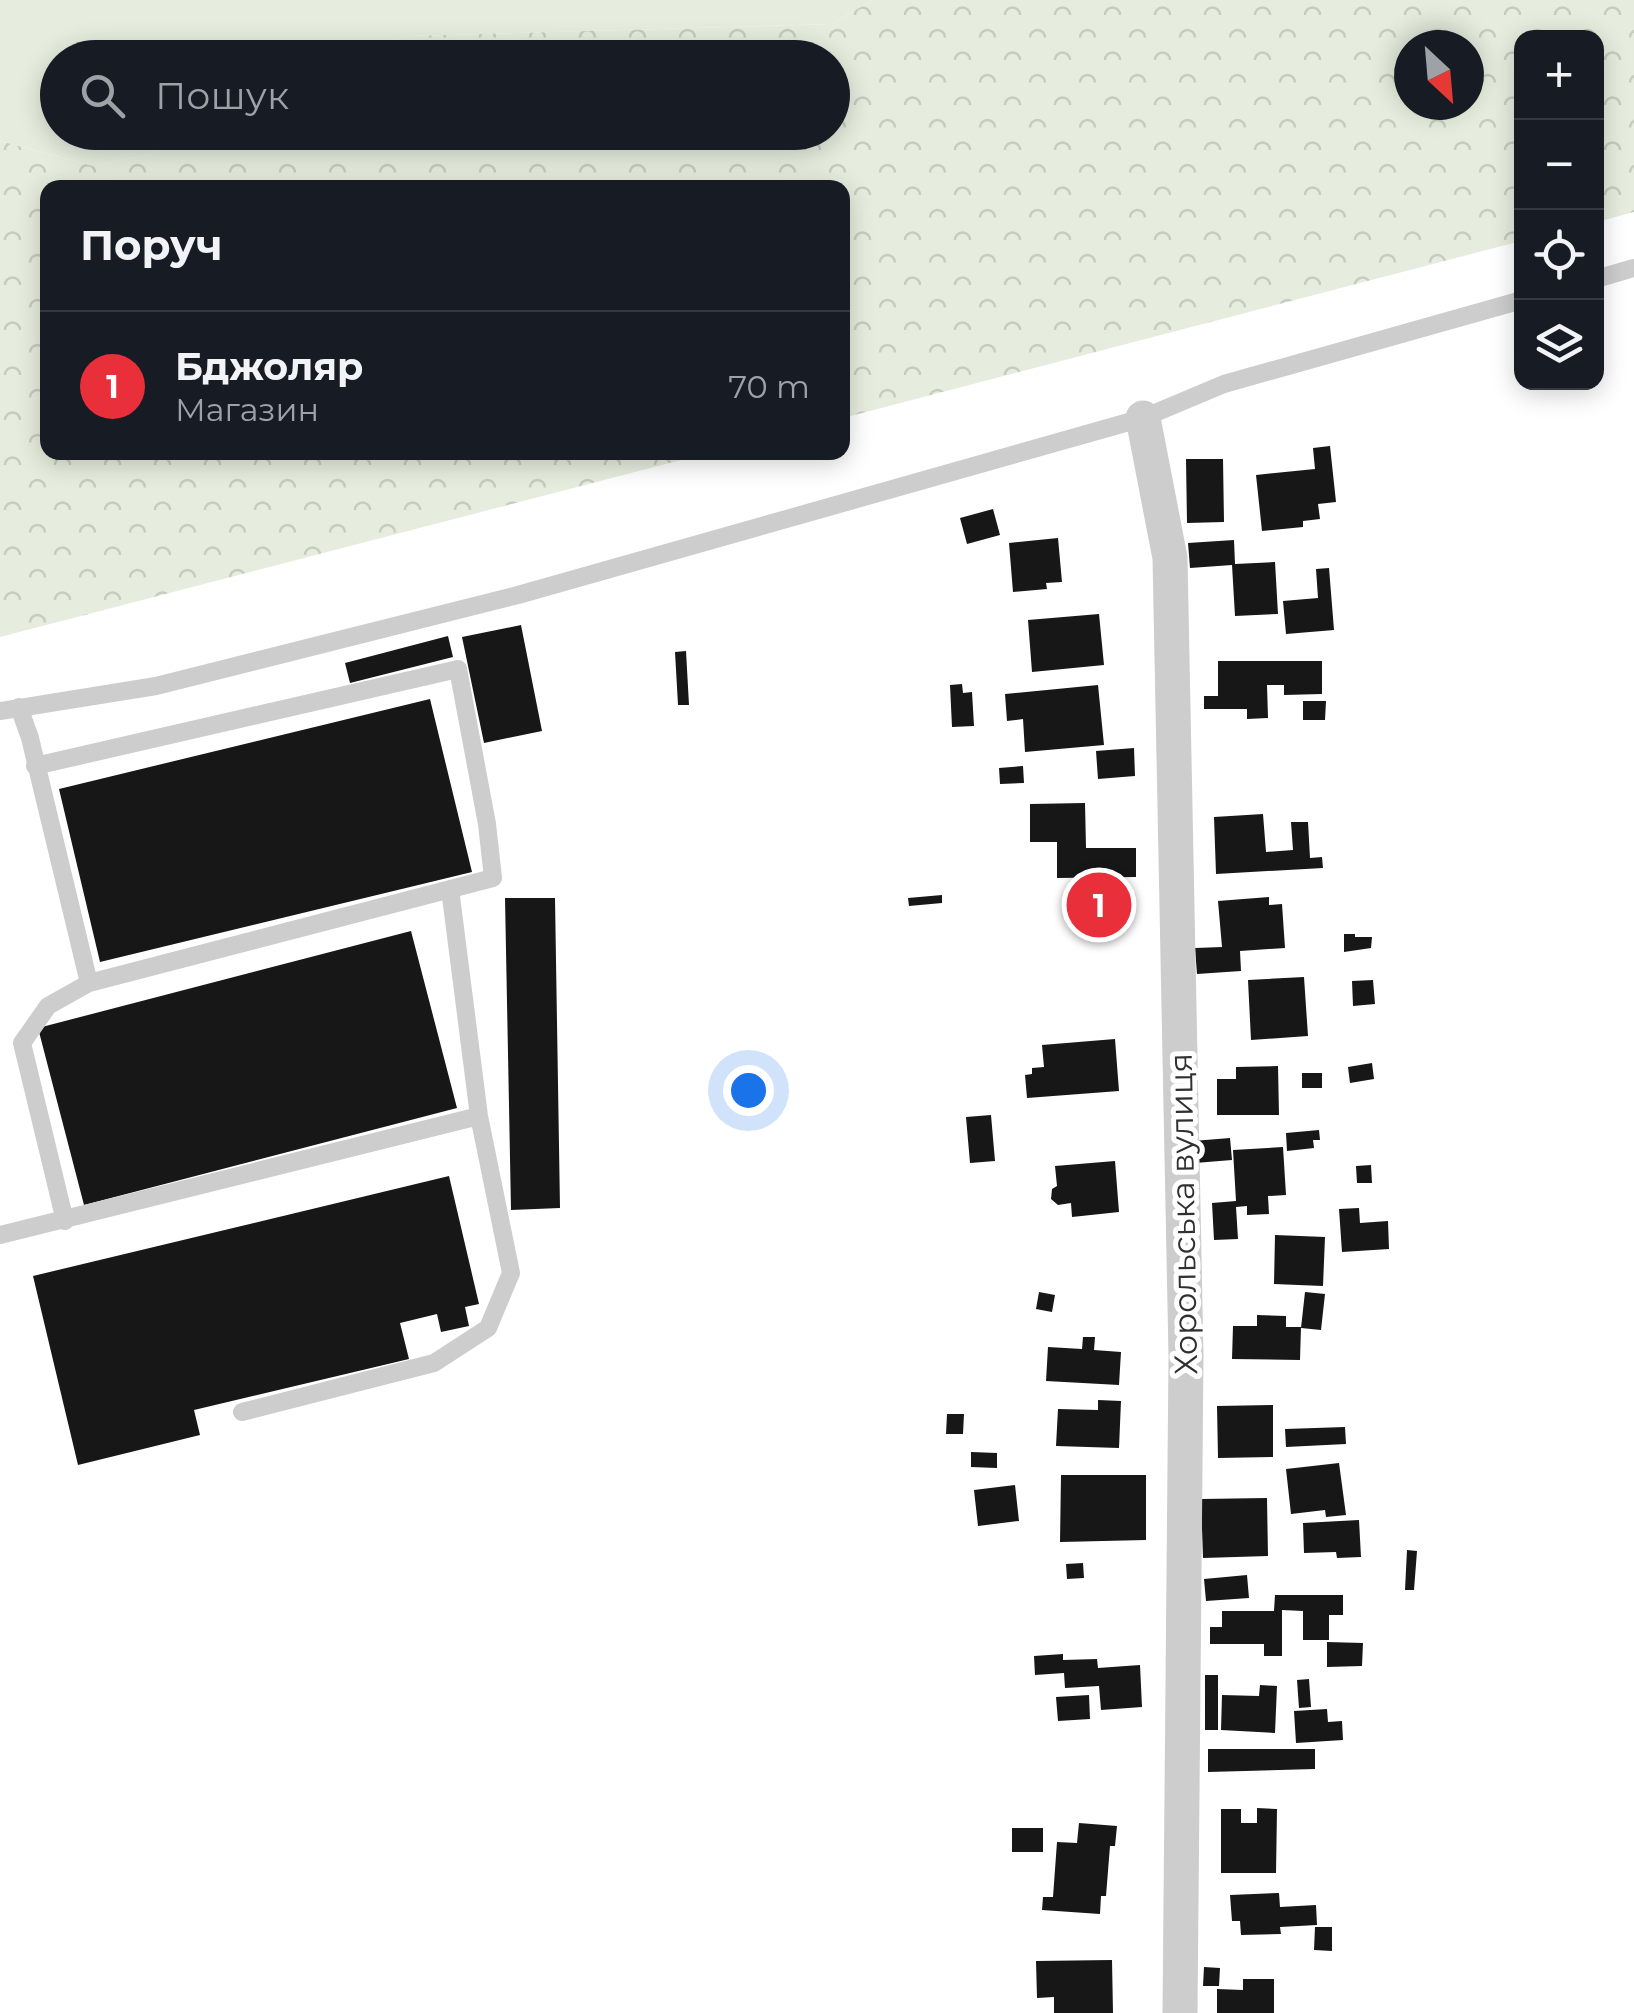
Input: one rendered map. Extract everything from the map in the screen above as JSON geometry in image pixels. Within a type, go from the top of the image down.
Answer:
[{"type":"street","name":"Хорольська вулиця","points":[[1142,418],[1170,558],[1186,1356],[1180,2013]]},
{"type":"lane","points":[[1604,277],[1634,268]]},
{"type":"lane","points":[[88,983],[30,738],[9,709],[156,686],[500,600],[1142,418],[1224,384],[1514,302]]},
{"type":"lane","points":[[35,766],[458,669],[494,878],[88,983],[48,1006],[22,1043],[65,1220]]},
{"type":"lane","points":[[242,1412],[434,1364],[488,1328],[510,1273],[479,1116],[450,889]]},
{"type":"lane","points":[[0,1235],[479,1116]]},
{"type":"green space","points":[[0,0],[873,0],[831,24],[409,36],[396,40],[40,40],[40,150],[158,150],[93,166],[0,141]]},
{"type":"green space","points":[[873,0],[1634,0],[1634,212],[1604,220],[1604,30],[1514,30],[1514,243],[850,416],[850,180],[40,180],[40,460],[681,460],[0,637],[0,141],[93,166],[158,150],[850,150],[850,40],[396,40],[409,36],[831,24]]},
{"type":"building","points":[[1330,446],[1336,502],[1318,504],[1320,519],[1303,521],[1303,527],[1262,531],[1256,475],[1315,469],[1313,448]]},
{"type":"building","points":[[1186,459],[1223,459],[1224,522],[1187,523]]},
{"type":"building","points":[[993,509],[1000,535],[967,544],[960,518]]},
{"type":"building","points":[[1058,538],[1062,582],[1046,583],[1047,589],[1013,592],[1009,543]]},
{"type":"building","points":[[1234,540],[1235,564],[1275,562],[1278,614],[1235,616],[1232,565],[1190,568],[1188,543]]},
{"type":"building","points":[[1329,568],[1334,630],[1286,634],[1283,601],[1318,598],[1316,569]]},
{"type":"building","points":[[1099,614],[1104,665],[1032,672],[1028,620]]},
{"type":"building","points":[[521,625],[542,731],[484,743],[462,637]]},
{"type":"building","points":[[448,636],[453,657],[350,683],[345,663]]},
{"type":"building","points":[[686,651],[689,705],[678,705],[675,652]]},
{"type":"building","points":[[1218,661],[1322,661],[1322,694],[1284,695],[1284,685],[1267,685],[1268,718],[1247,719],[1247,709],[1204,709],[1204,696],[1218,696]]},
{"type":"building","points":[[962,684],[963,693],[972,692],[974,726],[952,727],[950,685]]},
{"type":"building","points":[[1098,685],[1104,745],[1025,752],[1023,719],[1007,721],[1005,694]]},
{"type":"building","points":[[430,699],[472,872],[100,962],[59,789]]},
{"type":"building","points":[[1303,701],[1326,701],[1325,720],[1303,720]]},
{"type":"building","points":[[1134,748],[1135,776],[1098,779],[1096,751]]},
{"type":"building","points":[[1023,766],[1024,783],[1000,784],[999,768]]},
{"type":"building","points":[[1085,803],[1086,848],[1136,848],[1136,877],[1057,878],[1057,842],[1030,842],[1030,804]]},
{"type":"building","points":[[1263,814],[1266,852],[1293,850],[1291,822],[1308,822],[1310,858],[1322,857],[1323,868],[1216,874],[1214,817]]},
{"type":"building","points":[[1114,893],[1116,913],[1084,917],[1082,896]]},
{"type":"building","points":[[942,895],[942,903],[909,906],[908,898]]},
{"type":"building","points":[[1269,897],[1269,905],[1282,904],[1285,948],[1240,951],[1241,971],[1197,974],[1195,948],[1222,947],[1218,901]]},
{"type":"building","points":[[505,898],[555,898],[560,1208],[511,1210]]},
{"type":"building","points":[[411,931],[457,1108],[84,1205],[38,1028]]},
{"type":"building","points":[[1344,934],[1372,937],[1371,948],[1344,952]]},
{"type":"building","points":[[1304,977],[1308,1036],[1251,1040],[1248,980]]},
{"type":"building","points":[[1373,980],[1375,1004],[1353,1006],[1352,981]]},
{"type":"building","points":[[1115,1039],[1119,1091],[1027,1098],[1025,1075],[1032,1074],[1032,1068],[1044,1067],[1042,1045]]},
{"type":"building","points":[[1372,1063],[1374,1079],[1350,1083],[1348,1067]]},
{"type":"building","points":[[1278,1066],[1279,1115],[1217,1115],[1217,1079],[1236,1079],[1236,1067]]},
{"type":"building","points":[[1302,1073],[1322,1073],[1322,1088],[1302,1088]]},
{"type":"building","points":[[991,1115],[995,1161],[970,1163],[966,1117]]},
{"type":"building","points":[[1319,1130],[1320,1140],[1313,1140],[1314,1148],[1287,1151],[1286,1133]]},
{"type":"building","points":[[1230,1138],[1232,1160],[1195,1163],[1193,1141]]},
{"type":"building","points":[[1283,1147],[1286,1195],[1268,1196],[1269,1214],[1247,1215],[1247,1206],[1236,1207],[1238,1239],[1214,1240],[1212,1203],[1236,1201],[1233,1150]]},
{"type":"building","points":[[1115,1161],[1119,1212],[1072,1217],[1071,1203],[1058,1205],[1051,1199],[1052,1189],[1057,1186],[1055,1166]]},
{"type":"building","points":[[1371,1165],[1372,1183],[1357,1183],[1356,1166]]},
{"type":"building","points":[[449,1176],[479,1304],[465,1307],[469,1326],[441,1332],[437,1314],[400,1323],[409,1359],[194,1410],[200,1435],[78,1465],[33,1276]]},
{"type":"building","points":[[1359,1208],[1360,1223],[1388,1221],[1389,1249],[1342,1252],[1339,1209]]},
{"type":"building","points":[[1275,1235],[1325,1237],[1323,1286],[1274,1284]]},
{"type":"building","points":[[1039,1292],[1055,1295],[1052,1312],[1036,1309]]},
{"type":"building","points":[[1305,1292],[1325,1294],[1321,1330],[1301,1328]]},
{"type":"building","points":[[1257,1315],[1286,1316],[1286,1327],[1301,1327],[1300,1360],[1232,1359],[1233,1326],[1257,1326]]},
{"type":"building","points":[[1083,1337],[1095,1337],[1094,1350],[1121,1352],[1119,1385],[1046,1381],[1048,1347],[1082,1349]]},
{"type":"building","points":[[1098,1400],[1121,1401],[1119,1448],[1056,1446],[1058,1409],[1098,1410]]},
{"type":"building","points":[[1273,1405],[1273,1457],[1218,1458],[1217,1406]]},
{"type":"building","points":[[947,1414],[964,1414],[963,1434],[946,1434]]},
{"type":"building","points":[[1345,1427],[1346,1444],[1286,1447],[1285,1429]]},
{"type":"building","points":[[971,1452],[997,1453],[997,1468],[971,1467]]},
{"type":"building","points":[[1339,1463],[1346,1515],[1326,1517],[1325,1510],[1291,1514],[1286,1469]]},
{"type":"building","points":[[1061,1475],[1146,1475],[1146,1540],[1060,1542]]},
{"type":"building","points":[[1015,1485],[1019,1521],[978,1526],[974,1490]]},
{"type":"building","points":[[1267,1498],[1268,1556],[1203,1558],[1201,1499]]},
{"type":"building","points":[[1359,1520],[1361,1557],[1337,1558],[1336,1552],[1304,1553],[1303,1523]]},
{"type":"building","points":[[1407,1550],[1417,1551],[1414,1590],[1405,1590]]},
{"type":"building","points":[[1083,1563],[1084,1578],[1067,1579],[1066,1564]]},
{"type":"building","points":[[1247,1575],[1249,1598],[1206,1601],[1204,1579]]},
{"type":"building","points":[[1275,1595],[1343,1595],[1343,1615],[1329,1615],[1329,1640],[1303,1640],[1303,1611],[1282,1610],[1282,1656],[1264,1656],[1264,1644],[1210,1644],[1210,1627],[1222,1627],[1222,1611],[1274,1611]]},
{"type":"building","points":[[1327,1642],[1363,1643],[1362,1666],[1327,1667]]},
{"type":"building","points":[[1063,1654],[1063,1660],[1097,1659],[1098,1668],[1140,1665],[1142,1707],[1101,1710],[1099,1686],[1065,1688],[1064,1673],[1035,1675],[1034,1656]]},
{"type":"building","points":[[1205,1675],[1218,1675],[1218,1730],[1205,1730]]},
{"type":"building","points":[[1309,1679],[1311,1707],[1299,1708],[1297,1680]]},
{"type":"building","points":[[1260,1685],[1277,1686],[1275,1733],[1221,1730],[1222,1695],[1259,1696]]},
{"type":"building","points":[[1089,1695],[1090,1719],[1058,1721],[1056,1697]]},
{"type":"building","points":[[1327,1709],[1328,1722],[1342,1721],[1343,1740],[1296,1743],[1294,1711]]},
{"type":"building","points":[[1208,1749],[1315,1749],[1315,1769],[1208,1772]]},
{"type":"building","points":[[1257,1808],[1277,1809],[1276,1873],[1221,1873],[1221,1809],[1241,1809],[1241,1823],[1257,1823]]},
{"type":"building","points":[[1079,1823],[1117,1826],[1115,1846],[1110,1846],[1106,1896],[1101,1896],[1100,1914],[1042,1910],[1043,1897],[1053,1897],[1057,1842],[1077,1843]]},
{"type":"building","points":[[1012,1828],[1043,1828],[1043,1852],[1012,1852]]},
{"type":"building","points":[[1279,1893],[1280,1907],[1316,1905],[1317,1925],[1280,1927],[1281,1934],[1241,1935],[1240,1921],[1232,1921],[1230,1895]]},
{"type":"building","points":[[1315,1927],[1332,1927],[1332,1951],[1314,1950]]},
{"type":"building","points":[[1112,1960],[1113,2013],[1054,2013],[1054,1997],[1037,1998],[1036,1961]]},
{"type":"building","points":[[1204,1967],[1220,1968],[1219,1986],[1203,1986]]},
{"type":"building","points":[[1243,1979],[1274,1979],[1274,2013],[1217,2013],[1217,1989],[1243,1990]]},
{"type":"place","name":"Бджоляр","points":[[1099,905]]}]
